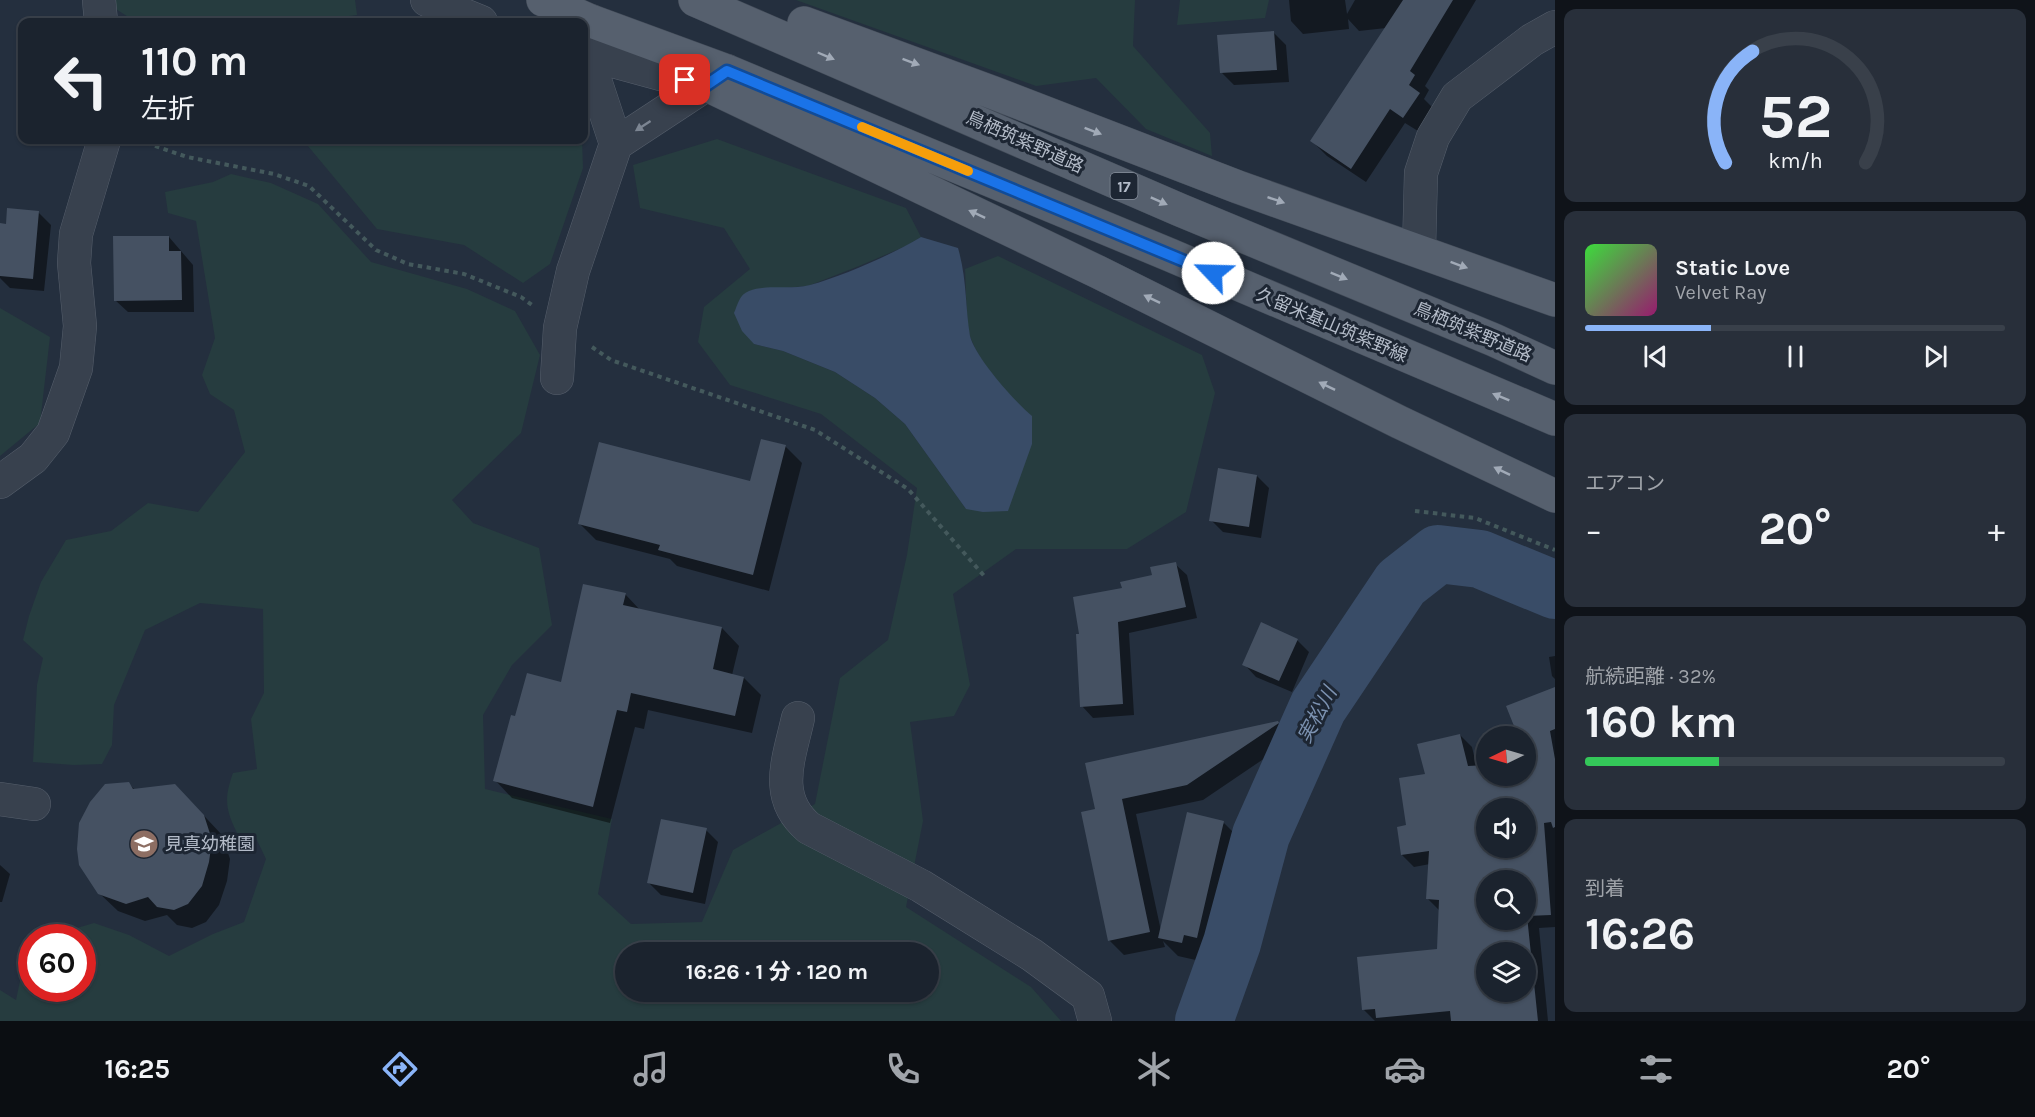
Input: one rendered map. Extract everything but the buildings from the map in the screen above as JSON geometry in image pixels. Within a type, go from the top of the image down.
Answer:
[{"type":"main road","points":[[543,0],[584,18]]},
{"type":"main road","name":"鳥栖筑紫野道路","points":[[695,0],[1180,210],[1494,340],[1555,368]]},
{"type":"main road","points":[[737,0],[994,93],[1238,187],[1555,300]]},
{"type":"main road","points":[[588,20],[716,78],[1399,422],[1555,496]]},
{"type":"main road","name":"久留米基山筑紫野線","points":[[716,78],[1170,255],[1555,419]]},
{"type":"street","points":[[99,0],[101,18]]},
{"type":"street","points":[[427,0],[471,18]]},
{"type":"street","points":[[588,37],[591,21]]},
{"type":"street","points":[[1419,250],[1421,173],[1433,137],[1457,97],[1532,40],[1555,27]]},
{"type":"street","points":[[588,54],[716,78]]},
{"type":"street","points":[[557,378],[560,328],[573,271],[616,144],[588,62]]},
{"type":"street","points":[[616,144],[716,78]]},
{"type":"street","points":[[0,482],[33,458],[53,434],[76,368],[80,326],[74,263],[76,234],[103,144]]},
{"type":"street","points":[[798,718],[785,777],[787,798],[797,817],[809,828],[921,886],[1032,955],[1088,996],[1095,1021]]},
{"type":"street","points":[[0,799],[34,804]]},
{"type":"path","points":[[1415,511],[1475,518],[1555,550]]},
{"type":"green space","points":[[102,0],[355,0],[357,15],[335,18],[130,18]]},
{"type":"green space","points":[[796,0],[1135,0],[1133,46],[1210,133],[1212,156],[1146,129],[1096,78],[1036,86]]},
{"type":"green space","points":[[1180,0],[1269,0],[1265,18],[1177,25]]},
{"type":"green space","points":[[717,139],[906,208],[921,237],[906,246],[808,286],[751,291],[754,344],[783,351],[835,372],[875,398],[905,424],[966,509],[1032,417],[1006,391],[982,361],[971,339],[967,316],[965,269],[998,256],[1202,355],[1215,393],[1186,512],[1127,549],[1016,549],[953,594],[970,685],[954,716],[910,722],[923,821],[906,907],[1031,987],[1061,1021],[0,1021],[0,990],[16,1000],[18,990],[18,1002],[96,1002],[96,924],[91,924],[94,923],[129,935],[169,956],[213,934],[244,922],[266,859],[254,834],[239,837],[227,806],[233,773],[257,769],[251,719],[264,693],[263,609],[200,603],[145,630],[114,705],[112,745],[102,764],[74,765],[33,762],[37,685],[43,658],[23,640],[41,582],[66,540],[111,531],[148,503],[198,512],[245,452],[234,410],[210,394],[202,375],[215,338],[196,221],[168,213],[165,192],[213,182],[231,174],[271,183],[318,204],[371,262],[467,289],[515,311],[540,355],[521,433],[452,500],[473,523],[539,548],[552,625],[512,665],[483,715],[485,789],[612,819],[598,894],[631,924],[702,922],[733,850],[815,804],[840,678],[888,640],[907,555],[917,488],[821,414],[730,385],[698,342],[704,307],[750,269],[724,228],[640,208],[633,165]]},
{"type":"green space","points":[[306,144],[582,144],[583,168],[550,264],[523,283],[464,245],[377,229]]},
{"type":"green space","points":[[0,308],[50,337],[40,423],[0,456]]},
{"type":"water","points":[[921,237],[958,248],[973,345],[996,379],[1032,416],[1032,444],[1008,511],[983,512],[966,509],[905,424],[875,398],[835,372],[783,351],[754,344],[742,331],[734,313],[741,297],[749,291],[803,286],[823,281],[896,251]]},
{"type":"waterway","name":"実松川","points":[[1204,1021],[1232,943],[1261,835],[1318,707],[1401,583],[1438,554],[1480,559],[1555,590]]},
{"type":"slow traffic","points":[[862,127],[968,171]]},
{"type":"place","name":"見真幼稚園","points":[[144,844]]},
{"type":"route","points":[[685,80],[705,86],[727,71],[1213,273]]}]
